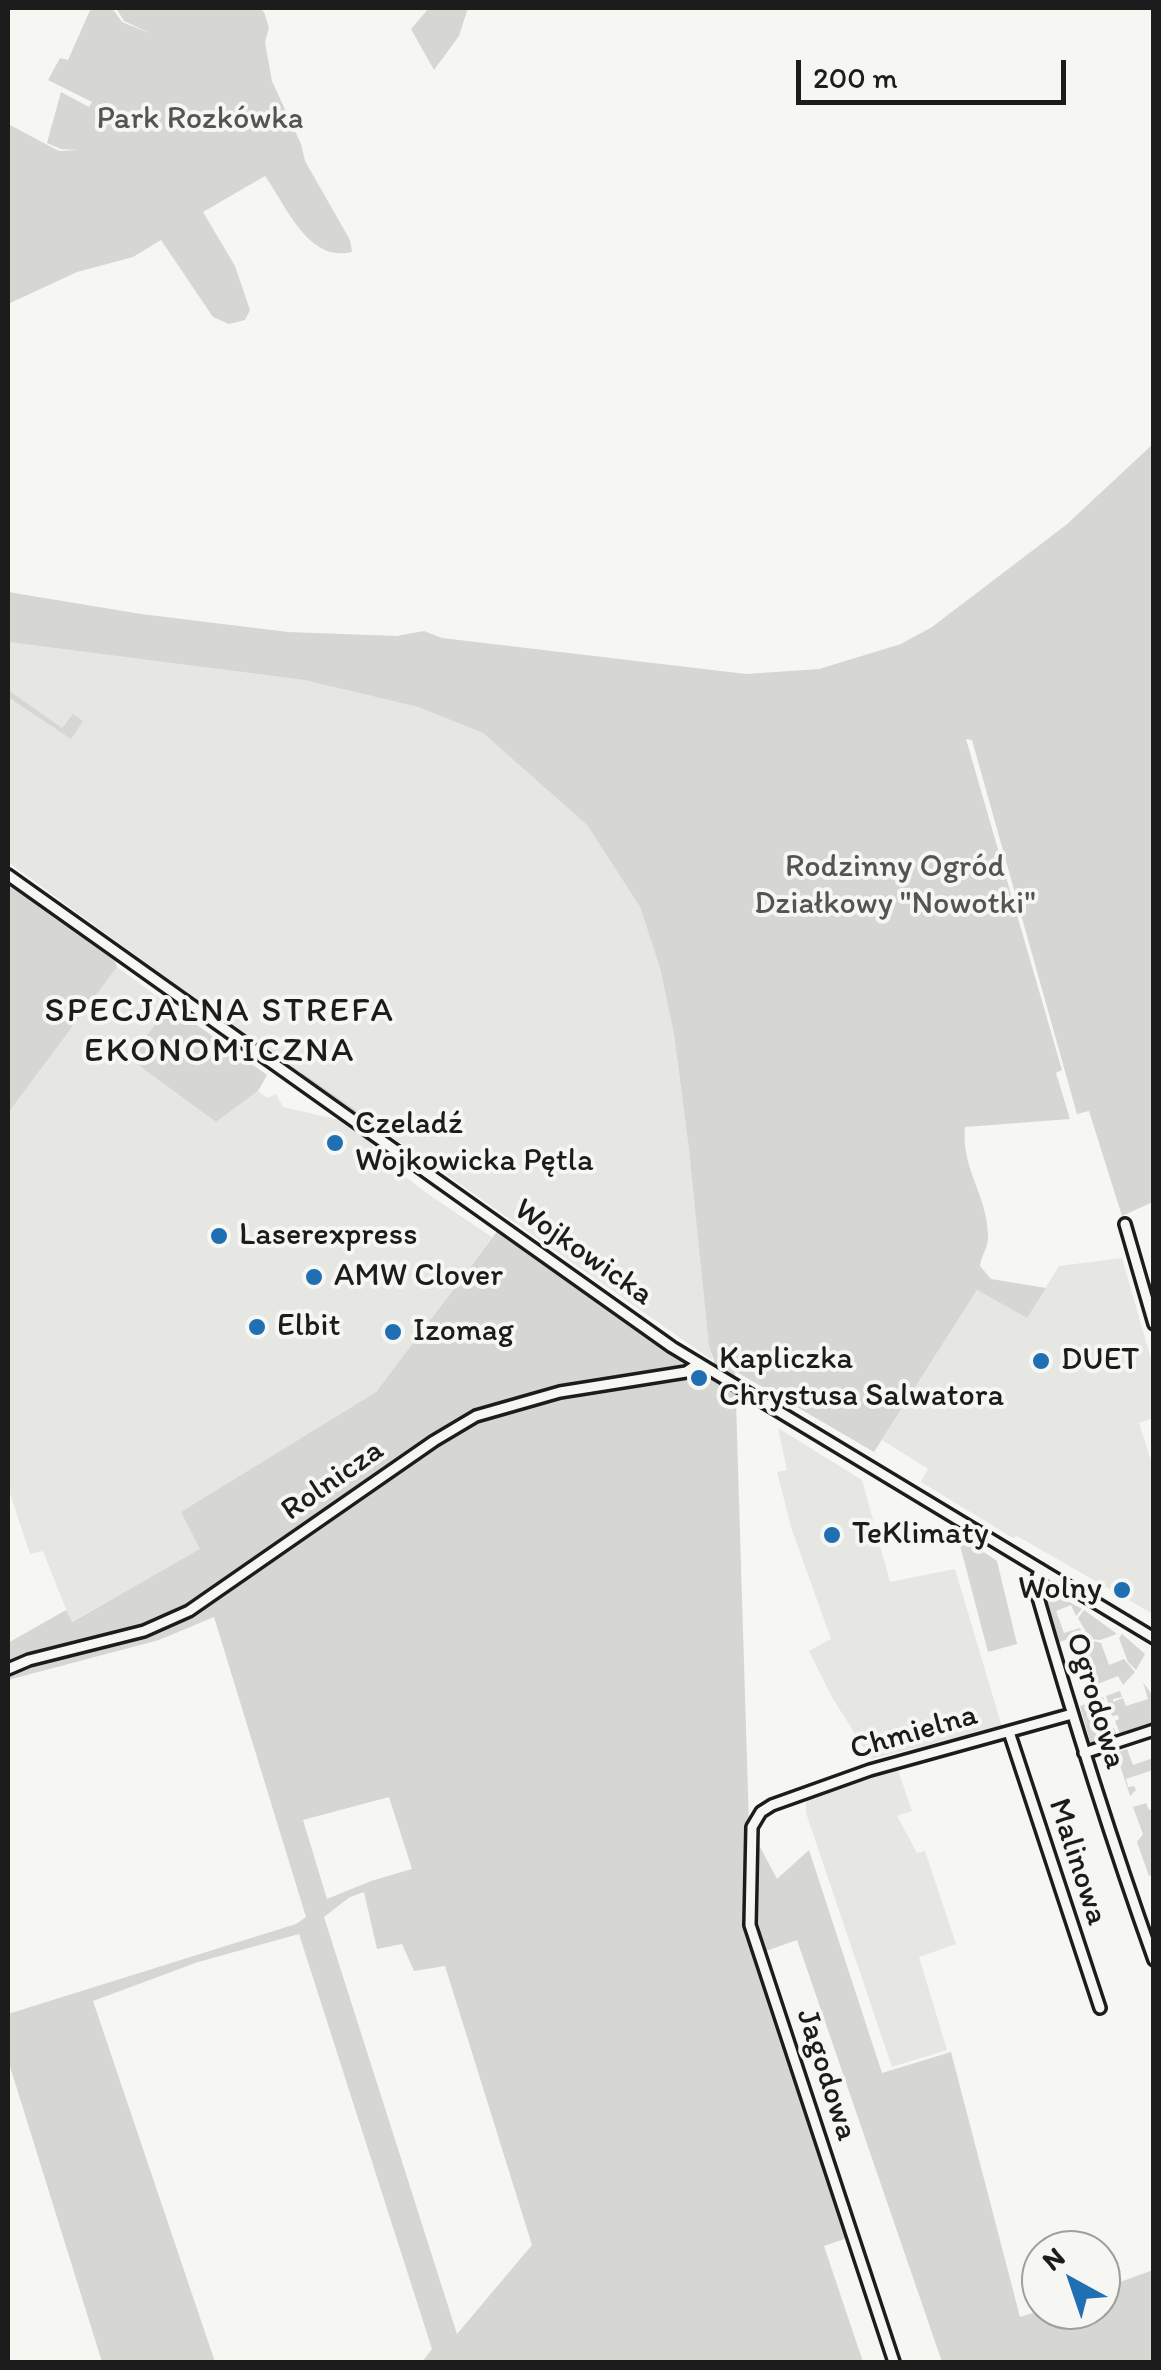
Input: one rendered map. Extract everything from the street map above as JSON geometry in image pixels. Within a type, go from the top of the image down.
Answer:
[{"type":"street","name":"Wojkowicka","points":[[8,875],[698,1364],[1154,1638]]},
{"type":"street","points":[[1124,1224],[1154,1324]]},
{"type":"street","name":"Rolnicza","points":[[8,1668],[144,1631],[189,1611],[476,1416],[560,1392],[686,1372],[698,1364]]},
{"type":"street","name":"Ogrodowa","points":[[1040,1570],[1035,1586],[1072,1714],[1154,1960]]},
{"type":"street","name":"Chmielna","points":[[772,1806],[870,1770],[1072,1714]]},
{"type":"street","points":[[1084,1754],[1154,1730]]},
{"type":"street","name":"Malinowa","points":[[1009,1732],[1100,2008]]},
{"type":"street","name":"Jagodowa","points":[[772,1806],[762,1812],[752,1827],[750,1926],[894,2362]]},
{"type":"street","points":[[1141,1924],[1154,1920]]},
{"type":"shaded area","points":[[8,642],[304,680],[418,707],[483,733],[587,825],[640,907],[660,968],[674,1034],[712,1360],[213,1012],[8,862]]},
{"type":"shaded area","points":[[117,967],[169,1005],[130,1059],[216,1122],[258,1091],[267,1098],[276,1094],[283,1107],[357,1124],[374,1152],[492,1237],[376,1392],[182,1512],[201,1549],[71,1622],[43,1551],[30,1554],[8,1487],[8,1113]]},
{"type":"shaded area","points":[[1122,1258],[1153,1366],[1153,1418],[1139,1423],[1153,1467],[1153,1614],[1017,1536],[1013,1538],[921,1482],[928,1469],[882,1440],[977,1290],[1027,1318],[1059,1266]]},
{"type":"shaded area","points":[[778,1428],[862,1480],[890,1582],[955,1569],[1002,1727],[871,1759],[833,1699],[809,1651],[831,1639],[792,1530],[777,1472],[787,1470]]},
{"type":"shaded area","points":[[897,1767],[912,1811],[897,1816],[917,1853],[925,1851],[956,1944],[919,1957],[947,2050],[892,2067],[806,1813],[806,1797]]},
{"type":"green space","name":"Park Rozkówka","points":[[91,8],[112,8],[122,22],[152,34],[124,21],[116,8],[259,8],[264,12],[269,28],[265,42],[272,81],[305,161],[350,240],[352,252],[336,253],[311,240],[290,216],[265,176],[203,212],[235,266],[250,310],[245,320],[229,324],[213,317],[161,240],[133,257],[77,272],[8,304],[8,124],[59,151],[79,150],[47,143],[61,92],[89,107],[92,102],[48,80],[60,58],[68,60]]},
{"type":"green space","points":[[429,8],[468,8],[459,36],[434,70],[411,29]]},
{"type":"green space","name":"Rodzinny Ogród Działkowy \"Nowotki\"","points":[[1153,444],[1153,1202],[1122,1216],[1089,1111],[1077,1114],[972,740],[966,739],[1062,1070],[1056,1073],[1070,1119],[965,1127],[967,1156],[987,1221],[988,1240],[980,1266],[991,1279],[1046,1288],[1027,1318],[977,1290],[874,1452],[735,1371],[736,1395],[748,1405],[736,1402],[749,1826],[777,1879],[809,1850],[882,2073],[951,2052],[1021,2317],[1021,2330],[1121,2330],[1121,2282],[1153,2270],[1153,2362],[942,2362],[797,1940],[763,1952],[859,2234],[824,2246],[863,2362],[422,2362],[432,2349],[299,1934],[198,1962],[93,2001],[215,2362],[102,2362],[8,2060],[8,2014],[296,1924],[306,1917],[214,1617],[159,1640],[8,1680],[8,1643],[66,1610],[72,1622],[200,1549],[181,1512],[376,1392],[501,1226],[714,1376],[714,1361],[709,1345],[674,1034],[660,968],[640,907],[587,825],[483,733],[418,707],[304,680],[8,642],[8,592],[288,632],[397,636],[424,631],[442,638],[746,674],[819,669],[901,644],[932,627],[1066,525]],"holes":[[[389,1797],[412,1869],[327,1899],[303,1820]],[[364,1892],[377,1949],[402,1944],[414,1971],[445,1966],[532,2245],[457,2334],[324,1917],[350,1897]]]},
{"type":"green space","points":[[8,690],[62,728],[73,714],[83,721],[71,739],[8,697]]},
{"type":"green space","points":[[8,884],[115,961],[117,967],[8,1113]]},
{"type":"green space","points":[[169,1005],[267,1075],[258,1091],[216,1122],[130,1059]]},
{"type":"green space","points":[[300,1071],[378,1126],[376,1130],[304,1079]]},
{"type":"green space","points":[[957,1534],[997,1561],[1017,1644],[988,1652]]},
{"type":"green space","points":[[1044,1591],[1082,1609],[1076,1616],[1071,1605],[1056,1611],[1064,1633],[1080,1628],[1083,1635],[1059,1642]]},
{"type":"green space","points":[[1084,1610],[1117,1634],[1090,1639],[1078,1618]]},
{"type":"green space","points":[[1122,1634],[1145,1654],[1136,1670],[1128,1662],[1119,1638]]},
{"type":"green space","points":[[1089,1640],[1101,1643],[1109,1665],[1124,1659],[1135,1672],[1123,1685],[1118,1676],[1095,1685],[1095,1694],[1080,1651],[1088,1649]]},
{"type":"green space","points":[[1143,1682],[1153,1696],[1153,1722],[1129,1730],[1131,1736],[1122,1739],[1115,1721],[1118,1715],[1112,1716],[1106,1696],[1120,1691],[1122,1697],[1113,1702],[1123,1698],[1126,1706],[1148,1699]]},
{"type":"green space","points":[[1103,1697],[1106,1705],[1090,1711],[1098,1734],[1114,1728],[1118,1739],[1096,1747],[1091,1745],[1080,1706]]},
{"type":"green space","points":[[1127,1749],[1133,1765],[1153,1758],[1153,1770],[1126,1779],[1128,1787],[1134,1786],[1136,1790],[1130,1796],[1116,1753]]},
{"type":"green space","points":[[1146,1803],[1149,1810],[1154,1809],[1153,1874],[1149,1876],[1137,1842],[1143,1834],[1133,1807]]},
{"type":"place","name":"Czeladź Wojkowicka Pętla","points":[[335,1143]]},
{"type":"place","name":"Laserexpress","points":[[219,1236]]},
{"type":"place","name":"AMW Clover","points":[[314,1277]]},
{"type":"place","name":"Elbit","points":[[257,1327]]},
{"type":"place","name":"Izomag","points":[[393,1332]]},
{"type":"place","name":"DUET","points":[[1041,1361]]},
{"type":"place","name":"Kapliczka Chrystusa Salwatora","points":[[699,1378]]},
{"type":"place","name":"TeKlimaty","points":[[832,1535]]},
{"type":"place","name":"Wolny","points":[[1122,1590]]},
{"type":"district","name":"SPECJALNA STREFA EKONOMICZNA","points":[[220,1032]]}]
